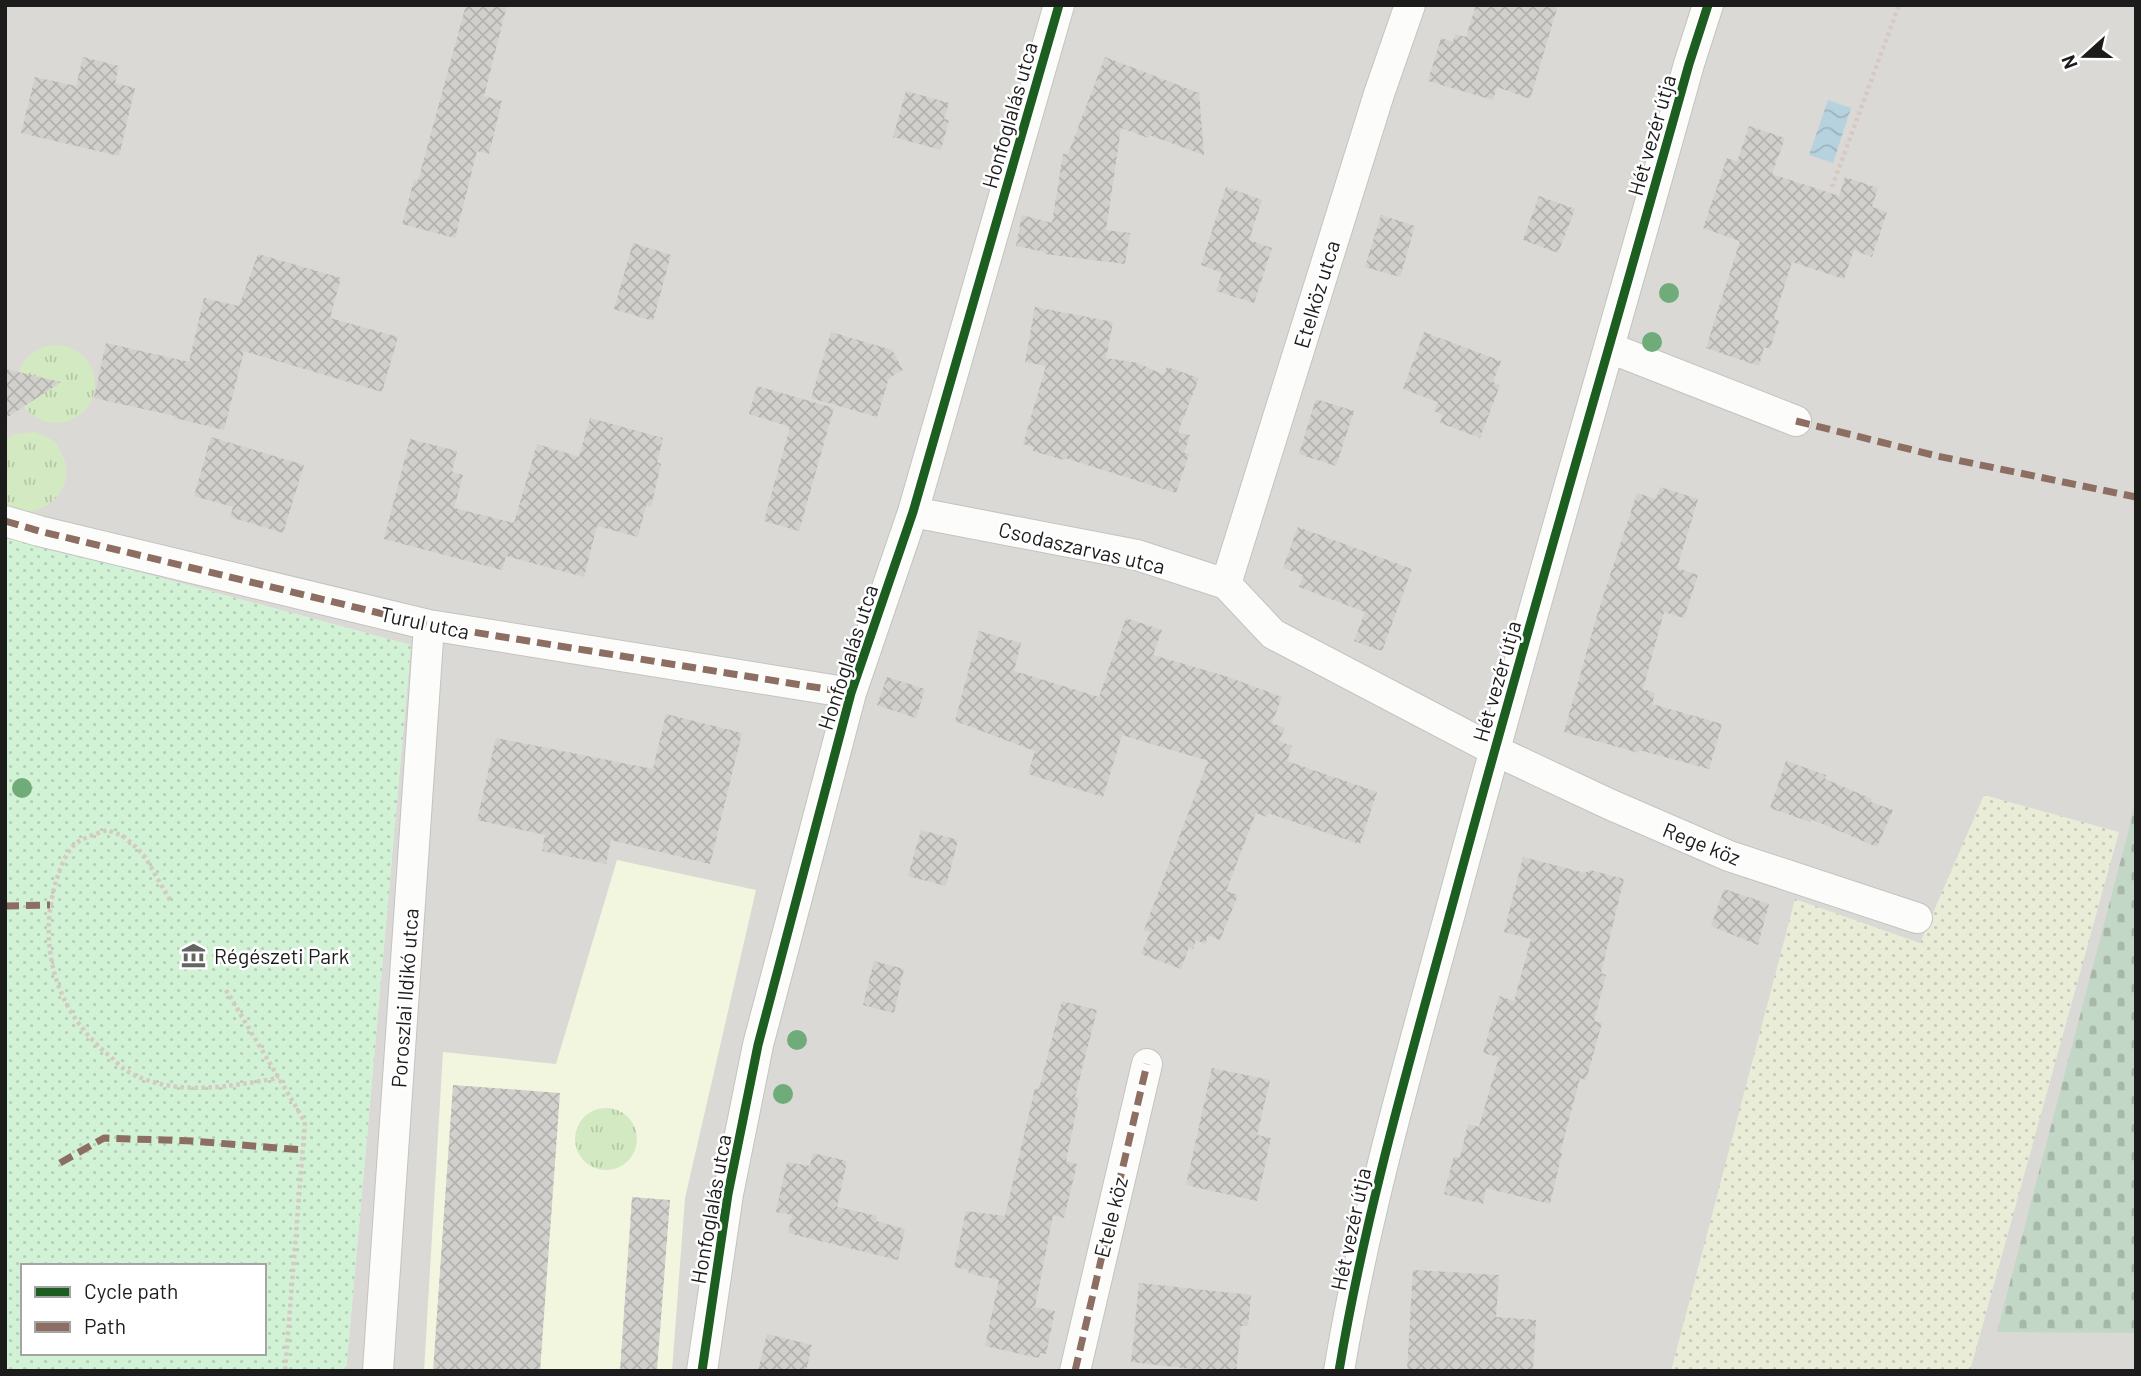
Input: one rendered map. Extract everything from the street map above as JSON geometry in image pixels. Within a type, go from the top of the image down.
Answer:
[{"type":"street","name":"Honfoglalás utca","points":[[702,1371],[728,1194],[758,1045],[851,693],[913,512],[1059,5]]},
{"type":"street","name":"Etelköz utca","points":[[1226,584],[1379,94],[1410,5]]},
{"type":"street","name":"Hét vezér útja","points":[[1339,1371],[1371,1205],[1401,1092],[1494,750],[1708,5]]},
{"type":"street","points":[[1610,348],[1796,421]]},
{"type":"street","name":"Csodaszarvas utca","points":[[913,512],[1137,555],[1226,584],[1273,634],[1494,750]]},
{"type":"street","name":"Turul utca","points":[[5,521],[429,625],[851,693]]},
{"type":"street","name":"Poroszlai Ildikó utca","points":[[378,1371],[429,625]]},
{"type":"street","name":"Rege köz","points":[[1494,750],[1729,856],[1917,918]]},
{"type":"street","name":"Etele köz","points":[[1074,1371],[1147,1065]]},
{"type":"path","points":[[1832,187],[1899,5]]},
{"type":"path","points":[[170,900],[145,858],[123,836],[107,830],[73,846],[60,869],[50,905],[52,969],[73,1016],[96,1045],[130,1073],[156,1082],[204,1089],[279,1079]]},
{"type":"path","points":[[226,990],[305,1122],[285,1371]]},
{"type":"shaded area","points":[[5,5],[2136,5],[2136,1371],[346,1371],[411,645],[5,536]]},
{"type":"shaded area","name":"Régészeti Park","points":[[5,536],[411,645],[346,1371],[5,1371]]},
{"type":"shaded area","points":[[1984,795],[2119,832],[1970,1371],[1671,1371],[1795,899],[1920,943]]},
{"type":"shaded area","points":[[617,860],[756,890],[685,1198],[672,1371],[424,1371],[443,1052],[556,1064]]},
{"type":"green space","points":[[56,345],[71,348],[84,356],[92,369],[95,384],[92,399],[84,412],[71,420],[56,423],[41,420],[28,412],[20,399],[17,384],[20,369],[28,356],[41,348]]},
{"type":"green space","points":[[36,432],[56,443],[66,466],[65,480],[52,502],[29,511],[16,509],[5,502],[5,441],[14,434]]},
{"type":"green space","points":[[2136,794],[2136,1333],[1997,1332],[2130,825]]},
{"type":"green space","points":[[600,1108],[612,1108],[628,1117],[635,1127],[635,1151],[628,1161],[612,1170],[600,1170],[589,1165],[580,1156],[575,1145],[575,1133],[580,1122],[589,1113]]},
{"type":"water","points":[[1828,100],[1851,108],[1833,163],[1809,155]]},
{"type":"building","points":[[466,5],[507,5],[484,96],[502,101],[489,154],[477,151],[455,238],[402,224],[414,180],[418,181]]},
{"type":"building","points":[[1476,5],[1558,5],[1530,99],[1497,87],[1493,100],[1428,81],[1441,38],[1453,42],[1455,34],[1466,37]]},
{"type":"building","points":[[83,57],[119,66],[115,83],[135,88],[119,156],[21,133],[35,77],[76,86]]},
{"type":"building","points":[[1105,57],[1199,93],[1204,155],[1121,128],[1106,230],[1130,233],[1125,264],[1045,254],[1016,246],[1022,215],[1052,223],[1063,154],[1068,154]]},
{"type":"building","points":[[906,91],[949,103],[944,119],[949,120],[941,150],[893,137]]},
{"type":"building","points":[[1749,126],[1785,138],[1772,174],[1839,196],[1845,177],[1878,188],[1872,207],[1887,212],[1872,257],[1854,250],[1844,279],[1792,262],[1774,319],[1779,321],[1770,349],[1764,347],[1759,366],[1706,348],[1740,241],[1703,228],[1727,158],[1737,162]]},
{"type":"building","points":[[1226,187],[1262,200],[1249,240],[1272,248],[1254,303],[1216,291],[1222,273],[1201,265]]},
{"type":"building","points":[[1539,196],[1575,209],[1558,253],[1523,240]]},
{"type":"building","points":[[1381,215],[1415,226],[1400,277],[1365,267]]},
{"type":"building","points":[[633,243],[671,255],[653,321],[614,309]]},
{"type":"building","points":[[258,254],[341,278],[330,318],[398,337],[382,392],[244,351],[224,430],[94,398],[106,343],[189,362],[204,298],[239,306]]},
{"type":"building","points":[[1035,307],[1113,322],[1106,358],[1138,363],[1164,375],[1167,367],[1199,378],[1178,432],[1190,435],[1184,453],[1189,454],[1176,493],[1065,458],[1064,460],[1033,451],[1034,447],[1023,444],[1046,366],[1025,362]]},
{"type":"building","points":[[831,332],[892,350],[903,370],[889,378],[877,417],[811,398]]},
{"type":"building","points":[[1424,332],[1501,361],[1493,382],[1500,385],[1480,438],[1440,423],[1443,415],[1434,411],[1438,402],[1403,389]]},
{"type":"building","points":[[5,369],[61,382],[5,419]]},
{"type":"building","points":[[757,386],[834,408],[799,531],[764,521],[790,427],[749,414]]},
{"type":"building","points":[[1316,399],[1354,411],[1336,466],[1299,454]]},
{"type":"building","points":[[590,418],[663,438],[657,462],[661,464],[651,507],[646,505],[638,537],[597,526],[584,577],[506,556],[502,570],[384,539],[410,439],[457,451],[452,472],[463,475],[454,508],[514,523],[537,444],[579,457]]},
{"type":"building","points":[[211,437],[304,465],[283,533],[230,517],[233,507],[194,496]]},
{"type":"building","points":[[1660,487],[1698,499],[1677,568],[1698,575],[1684,618],[1664,612],[1643,689],[1655,693],[1652,704],[1722,724],[1709,769],[1564,732],[1598,612],[1637,493],[1656,499]]},
{"type":"building","points":[[1298,527],[1412,569],[1382,651],[1354,641],[1365,612],[1299,587],[1303,575],[1283,568]]},
{"type":"building","points":[[1126,618],[1162,630],[1153,655],[1225,676],[1282,697],[1272,723],[1285,728],[1279,741],[1292,746],[1287,761],[1377,792],[1360,844],[1268,813],[1267,817],[1256,813],[1226,891],[1238,895],[1220,940],[1208,935],[1205,944],[1196,940],[1193,949],[1189,947],[1181,969],[1141,954],[1150,932],[1144,930],[1208,761],[1122,735],[1103,797],[1028,774],[1035,751],[955,721],[979,631],[1021,643],[1014,671],[1099,697]]},
{"type":"building","points":[[887,677],[925,689],[916,718],[877,705]]},
{"type":"building","points":[[666,714],[742,733],[710,864],[611,840],[606,864],[542,851],[545,835],[477,820],[496,738],[653,769]]},
{"type":"building","points":[[1786,761],[1826,775],[1825,779],[1893,810],[1877,847],[1811,819],[1810,822],[1770,808]]},
{"type":"building","points":[[921,830],[958,840],[946,886],[908,876]]},
{"type":"building","points":[[1523,857],[1585,873],[1590,870],[1624,879],[1601,973],[1606,975],[1594,1021],[1602,1023],[1586,1080],[1580,1078],[1550,1204],[1486,1188],[1483,1204],[1444,1194],[1454,1156],[1460,1158],[1468,1124],[1479,1127],[1499,1057],[1483,1053],[1499,996],[1514,1001],[1531,939],[1504,932]]},
{"type":"building","points":[[1724,889],[1769,904],[1758,945],[1711,926]]},
{"type":"building","points":[[874,961],[904,969],[894,1013],[863,1005]]},
{"type":"building","points":[[1062,1001],[1097,1010],[1075,1097],[1079,1098],[1066,1161],[1077,1164],[1064,1218],[1053,1215],[1035,1307],[1055,1311],[1046,1354],[1040,1353],[1039,1358],[985,1346],[999,1280],[954,1267],[966,1211],[1005,1216],[1035,1088],[1039,1089]]},
{"type":"building","points":[[1212,1068],[1270,1080],[1257,1135],[1271,1138],[1257,1201],[1186,1185]]},
{"type":"building","points":[[453,1085],[560,1093],[540,1371],[433,1371]]},
{"type":"building","points":[[813,1153],[847,1161],[837,1207],[877,1216],[876,1221],[905,1229],[898,1260],[788,1233],[792,1215],[776,1212],[787,1162],[810,1166]]},
{"type":"building","points":[[632,1197],[670,1200],[657,1371],[620,1371]]},
{"type":"building","points":[[1413,1270],[1499,1275],[1496,1317],[1536,1320],[1533,1371],[1407,1371]]},
{"type":"building","points":[[1139,1283],[1251,1295],[1248,1326],[1241,1326],[1236,1371],[1211,1371],[1131,1362]]},
{"type":"building","points":[[767,1334],[812,1345],[806,1371],[758,1371]]},
{"type":"marked path","points":[[1796,421],[1937,456],[2136,497]]},
{"type":"marked path","points":[[5,521],[429,625],[851,693]]},
{"type":"marked path","points":[[5,906],[50,905]]},
{"type":"marked path","points":[[1075,1371],[1147,1064]]},
{"type":"marked path","points":[[60,1163],[104,1138],[192,1141],[303,1150]]},
{"type":"cycle path","points":[[702,1371],[728,1194],[758,1045],[851,693],[913,512],[1059,5]]},
{"type":"cycle path","points":[[1339,1371],[1362,1251],[1407,1072],[1483,791],[1708,5]]},
{"type":"place","name":"Régészeti Park","points":[[194,955]]}]
